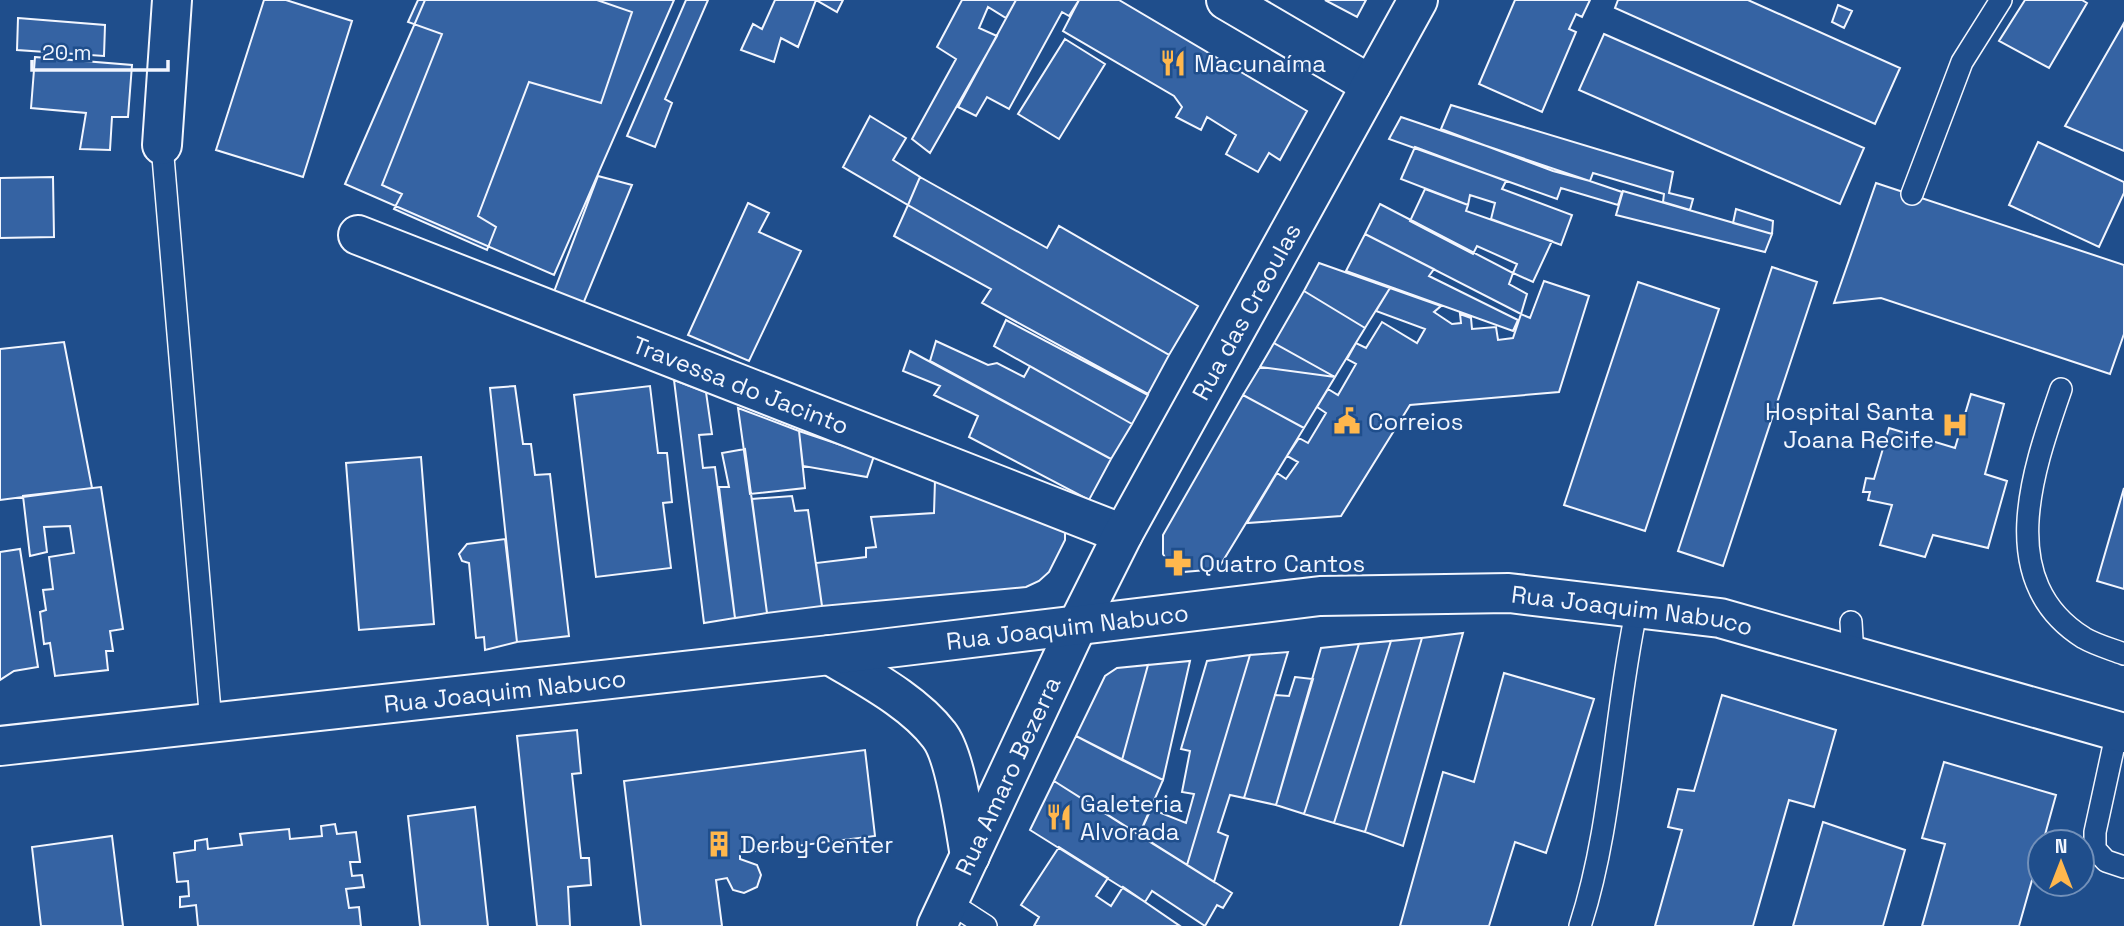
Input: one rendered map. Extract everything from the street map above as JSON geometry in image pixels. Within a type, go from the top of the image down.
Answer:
[{"type":"main road","points":[[162,145],[172,0]]},
{"type":"main road","points":[[1226,0],[1371,85]]},
{"type":"main road","name":"Rua das Creoulas","points":[[1078,624],[1124,534],[1418,0]]},
{"type":"main road","name":"Travessa do Jacinto","points":[[358,235],[1124,534]]},
{"type":"main road","name":"Rua Joaquim Nabuco","points":[[0,746],[830,654],[1320,596],[1510,593],[1720,618],[1852,639],[2120,732]]},
{"type":"main road","name":"Rua Amaro Bezerra","points":[[943,914],[1078,624]]},
{"type":"main road","points":[[830,654],[897,697],[940,736],[961,796],[970,856]]},
{"type":"lane","points":[[1912,194],[1962,62],[2001,0]]},
{"type":"lane","points":[[162,145],[211,723]]},
{"type":"lane","points":[[2061,389],[2029,500],[2028,547],[2037,581],[2054,612],[2085,639],[2124,654]]},
{"type":"lane","points":[[1580,926],[1596,877],[1625,662],[1637,608]]},
{"type":"lane","points":[[2120,732],[2095,832],[2095,849],[2106,861],[2124,867]]},
{"type":"lane","points":[[943,914],[986,926]]},
{"type":"building","points":[[264,0],[286,0],[352,21],[303,177],[216,150]]},
{"type":"building","points":[[418,0],[597,0],[632,12],[601,103],[529,82],[478,216],[496,227],[487,250],[394,209],[402,194],[382,185],[442,34],[408,22]]},
{"type":"building","points":[[425,0],[674,0],[554,275],[345,184]]},
{"type":"building","points":[[686,0],[708,0],[665,99],[672,103],[655,147],[627,136]]},
{"type":"building","points":[[775,0],[816,0],[798,47],[781,38],[774,62],[741,50],[753,24],[762,29]]},
{"type":"building","points":[[816,0],[843,0],[837,12]]},
{"type":"building","points":[[962,0],[1016,0],[1006,18],[988,7],[979,28],[997,36],[930,153],[912,139],[956,59],[937,47]]},
{"type":"building","points":[[1016,0],[1079,0],[1069,16],[1062,12],[1009,109],[987,97],[976,116],[958,107]]},
{"type":"building","name":"Macunaíma","points":[[1079,0],[1119,0],[1307,111],[1280,160],[1269,153],[1258,172],[1226,154],[1236,135],[1207,117],[1201,130],[1176,117],[1182,107],[1174,96],[1063,31]]},
{"type":"building","points":[[1325,0],[1366,0],[1357,17]]},
{"type":"building","points":[[1515,0],[1590,0],[1582,17],[1576,14],[1569,29],[1576,32],[1542,112],[1479,84]]},
{"type":"building","points":[[1618,0],[1748,0],[1900,68],[1875,124],[1615,8]]},
{"type":"building","points":[[2025,0],[2082,0],[2087,3],[2049,68],[1999,41]]},
{"type":"building","points":[[1838,5],[1852,11],[1844,28],[1832,22]]},
{"type":"building","points":[[18,18],[105,25],[104,56],[17,50]]},
{"type":"building","points":[[2124,23],[2124,151],[2065,126]]},
{"type":"building","points":[[1604,34],[1864,148],[1840,204],[1579,90]]},
{"type":"building","points":[[1065,39],[1105,64],[1059,139],[1018,114]]},
{"type":"building","points":[[35,57],[132,65],[128,117],[112,117],[110,150],[80,149],[86,113],[31,108]]},
{"type":"building","points":[[1451,105],[1673,172],[1669,193],[1693,199],[1690,210],[1663,202],[1664,194],[1593,173],[1590,181],[1553,171],[1441,129]]},
{"type":"building","points":[[870,116],[906,138],[893,160],[920,177],[908,205],[843,167]]},
{"type":"building","points":[[1401,117],[1622,192],[1618,205],[1561,188],[1557,199],[1389,139]]},
{"type":"building","points":[[2038,142],[2124,182],[2124,193],[2099,247],[2009,205]]},
{"type":"building","points":[[1415,147],[1506,181],[1502,189],[1572,215],[1561,245],[1491,219],[1495,203],[1470,195],[1468,205],[1401,179]]},
{"type":"building","points":[[598,176],[632,185],[581,309],[552,297]]},
{"type":"building","points":[[53,177],[54,237],[0,238],[0,178]]},
{"type":"building","points":[[920,177],[1047,248],[1059,226],[1198,306],[1169,355],[908,205]]},
{"type":"building","points":[[1876,183],[2124,265],[2124,334],[2110,374],[1881,298],[1834,303]]},
{"type":"building","points":[[1425,189],[1468,205],[1466,211],[1552,241],[1533,282],[1513,273],[1517,264],[1477,246],[1473,254],[1410,221]]},
{"type":"building","points":[[1623,191],[1772,234],[1765,252],[1616,215]]},
{"type":"building","points":[[748,203],[769,213],[759,232],[801,251],[749,361],[688,335]]},
{"type":"building","points":[[1380,204],[1513,273],[1509,284],[1527,294],[1521,314],[1365,234]]},
{"type":"building","points":[[908,205],[1169,355],[1148,394],[982,303],[991,289],[894,236]]},
{"type":"building","points":[[1736,209],[1773,221],[1772,234],[1733,223]]},
{"type":"building","points":[[1365,234],[1434,269],[1429,276],[1518,320],[1513,331],[1346,271]]},
{"type":"building","points":[[1319,263],[1390,288],[1365,328],[1304,291]]},
{"type":"building","points":[[1772,267],[1817,282],[1723,566],[1678,551]]},
{"type":"building","points":[[1544,281],[1589,296],[1559,392],[1410,405],[1341,516],[1247,523],[1277,473],[1286,479],[1298,462],[1287,456],[1299,438],[1308,443],[1326,413],[1317,407],[1328,389],[1338,395],[1356,364],[1347,359],[1356,343],[1366,348],[1382,322],[1417,343],[1425,329],[1376,311],[1390,288],[1441,306],[1434,312],[1452,324],[1461,323],[1460,314],[1471,318],[1472,329],[1496,327],[1498,340],[1513,338],[1521,314],[1530,318]]},
{"type":"building","points":[[1638,282],[1719,309],[1645,531],[1564,505]]},
{"type":"building","points":[[1304,291],[1365,328],[1335,377],[1274,343]]},
{"type":"building","points":[[1006,320],[1148,395],[1132,424],[994,346]]},
{"type":"building","points":[[936,341],[988,365],[997,363],[1024,377],[1030,366],[1132,424],[1111,459],[930,361]]},
{"type":"building","points":[[64,342],[92,488],[0,500],[0,349]]},
{"type":"building","points":[[1274,343],[1335,377],[1260,367]]},
{"type":"building","points":[[910,351],[1111,459],[1089,500],[969,437],[978,416],[934,395],[940,386],[903,371]]},
{"type":"building","points":[[1260,367],[1335,377],[1304,428],[1243,395]]},
{"type":"building","points":[[674,380],[706,392],[712,434],[699,435],[703,468],[715,467],[735,618],[704,623]]},
{"type":"building","points":[[515,386],[523,444],[531,444],[535,475],[550,474],[569,636],[517,642],[490,388]]},
{"type":"building","points":[[650,386],[658,453],[667,453],[672,502],[663,503],[671,568],[596,577],[574,395]]},
{"type":"building","points":[[1971,394],[2004,404],[1985,474],[2007,481],[1988,548],[1933,535],[1925,557],[1880,545],[1892,505],[1868,500],[1870,492],[1863,492],[1866,478],[1874,479],[1889,428],[1955,448]]},
{"type":"building","points":[[1243,395],[1304,428],[1218,569],[1184,572],[1169,564],[1163,554],[1163,535]]},
{"type":"building","points":[[738,408],[799,431],[805,488],[750,494]]},
{"type":"building","points":[[799,431],[874,456],[867,477],[803,466]]},
{"type":"building","points":[[745,449],[767,613],[735,618],[719,487],[729,487],[722,453]]},
{"type":"building","points":[[421,457],[434,624],[359,630],[346,463]]},
{"type":"building","points":[[935,480],[1065,526],[1065,540],[1049,572],[1026,587],[822,606],[816,563],[866,557],[866,548],[876,547],[871,517],[934,513]]},
{"type":"building","points":[[101,487],[123,629],[110,631],[113,651],[106,651],[108,670],[55,676],[50,643],[44,644],[40,612],[46,610],[43,590],[53,589],[49,557],[74,553],[70,526],[44,527],[47,552],[30,556],[23,496]]},
{"type":"building","points":[[2124,488],[2124,589],[2097,581]]},
{"type":"building","points":[[792,496],[795,511],[808,510],[822,606],[767,613],[752,499]]},
{"type":"building","points":[[505,539],[517,642],[485,650],[484,637],[476,638],[469,563],[462,561],[459,554],[467,544]]},
{"type":"building","points":[[20,549],[38,667],[14,671],[0,680],[0,552]]},
{"type":"building","points":[[1463,633],[1403,846],[1365,832],[1422,638]]},
{"type":"building","points":[[1422,638],[1365,832],[1334,823],[1391,641]]},
{"type":"building","points":[[1391,641],[1334,823],[1304,814],[1359,644]]},
{"type":"building","points":[[1359,644],[1304,814],[1276,805],[1321,648]]},
{"type":"building","points":[[1288,652],[1244,798],[1230,795],[1218,832],[1228,836],[1214,882],[1187,865],[1250,655]]},
{"type":"building","points":[[1250,655],[1187,865],[1139,835],[1151,809],[1186,823],[1194,794],[1182,792],[1190,751],[1181,749],[1207,661]]},
{"type":"building","points":[[1190,661],[1163,780],[1122,760],[1148,665]]},
{"type":"building","points":[[1148,665],[1122,760],[1076,736],[1105,676],[1117,668]]},
{"type":"building","points":[[1504,673],[1594,699],[1546,853],[1515,842],[1489,926],[1400,926],[1443,772],[1474,782]]},
{"type":"building","points":[[1295,677],[1313,679],[1276,805],[1244,798],[1275,695],[1289,696]]},
{"type":"building","points":[[1722,695],[1836,730],[1814,807],[1789,800],[1753,926],[1655,926],[1682,830],[1668,827],[1678,789],[1694,791]]},
{"type":"building","points":[[577,730],[581,773],[572,774],[581,858],[589,858],[591,885],[568,887],[570,926],[537,926],[517,736]]},
{"type":"building","points":[[1076,736],[1163,780],[1139,835],[1054,781]]},
{"type":"building","name":"Derby Center","points":[[865,750],[875,836],[740,853],[740,859],[757,865],[761,875],[757,887],[744,893],[733,890],[727,878],[716,880],[722,926],[641,926],[624,781]]},
{"type":"building","points":[[1944,762],[2056,795],[2047,828],[2026,828],[2027,898],[2019,926],[1922,926],[1945,844],[1922,838]]},
{"type":"building","points":[[1054,781],[1232,893],[1223,908],[1217,905],[1205,926],[1152,891],[1145,902],[1030,830]]},
{"type":"building","points":[[475,807],[488,926],[420,926],[408,816]]},
{"type":"building","points":[[1823,822],[1905,850],[1883,926],[1793,926]]},
{"type":"building","points":[[335,824],[337,834],[356,832],[360,862],[350,862],[352,876],[362,875],[364,887],[346,889],[349,908],[359,907],[361,926],[198,926],[196,905],[180,907],[180,897],[189,896],[188,881],[177,882],[174,853],[195,850],[195,841],[207,839],[208,849],[242,845],[240,834],[289,829],[290,839],[322,836],[321,826]]},
{"type":"building","points":[[112,836],[123,926],[41,926],[32,847]]},
{"type":"building","points":[[1059,847],[1108,878],[1096,896],[1111,906],[1123,887],[1180,926],[1034,926],[1039,917],[1021,905]]},
{"type":"place","name":"Macunaíma","points":[[1173,63]]},
{"type":"place","name":"Correios","points":[[1347,421]]},
{"type":"place","name":"Hospital Santa Joana Recife","points":[[1955,425]]},
{"type":"place","name":"Quatro Cantos","points":[[1178,563]]},
{"type":"place","name":"Galeteria Alvorada","points":[[1059,817]]},
{"type":"place","name":"Derby Center","points":[[719,844]]}]
